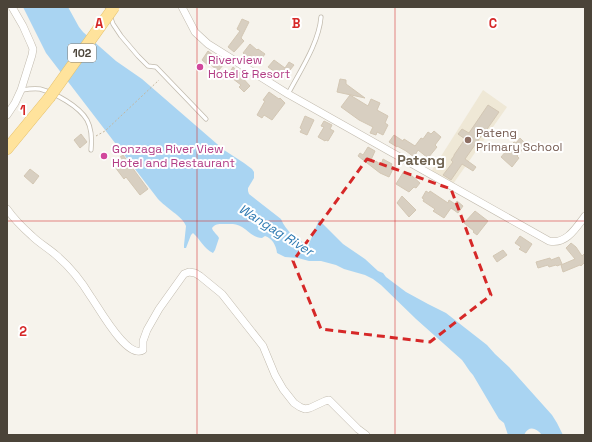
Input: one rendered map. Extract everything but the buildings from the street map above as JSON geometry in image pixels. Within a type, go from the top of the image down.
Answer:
[{"type":"main road","name":"102","points":[[7,149],[49,98],[114,7]]},
{"type":"street","points":[[7,115],[21,90],[32,55],[31,44],[12,7]]},
{"type":"street","points":[[182,7],[195,32],[208,44],[288,94],[549,241],[558,242],[566,238],[576,229],[585,216]]},
{"type":"street","points":[[7,209],[31,235],[56,255],[70,270],[87,290],[115,332],[129,348],[140,352],[143,350],[144,335],[151,322],[184,274],[187,272],[192,272],[200,276],[222,294],[252,331],[263,346],[275,375],[283,389],[294,403],[305,409],[329,400],[366,435]]},
{"type":"lane","points":[[107,7],[113,24],[138,56],[148,66],[156,67],[206,119]]},
{"type":"lane","points":[[288,94],[308,58],[320,27],[321,16]]},
{"type":"lane","points":[[21,90],[35,88],[41,89],[56,95],[82,113],[88,121],[92,138],[91,150]]},
{"type":"path","points":[[92,138],[105,131],[158,81]]},
{"type":"highlighted area","points":[[367,159],[451,189],[491,295],[430,342],[321,329],[293,261]]},
{"type":"shaded area","name":"Pateng Primary School","points":[[483,90],[507,107],[453,184],[431,172]]},
{"type":"water","name":"Wangag River","points":[[23,7],[68,7],[83,32],[116,61],[142,79],[224,150],[252,169],[254,172],[254,178],[248,188],[249,194],[281,219],[283,224],[292,234],[308,246],[319,220],[343,244],[365,259],[406,292],[446,313],[487,345],[509,367],[552,415],[563,435],[542,435],[535,429],[530,429],[524,435],[508,435],[504,423],[499,419],[473,375],[462,360],[381,285],[365,275],[321,261],[309,261],[285,257],[277,253],[276,247],[270,238],[265,236],[262,238],[256,237],[235,224],[218,224],[212,228],[219,238],[213,253],[207,249],[193,233],[186,248],[184,248],[186,226],[184,223],[158,199],[46,53]]},
{"type":"place","name":"Riverview Hotel & Resort","points":[[200,67]]},
{"type":"place","name":"Pateng Primary School","points":[[468,140]]},
{"type":"place","name":"Gonzaga River View Hotel and Restaurant","points":[[104,156]]},
{"type":"district","name":"Pateng","points":[[421,160]]}]
